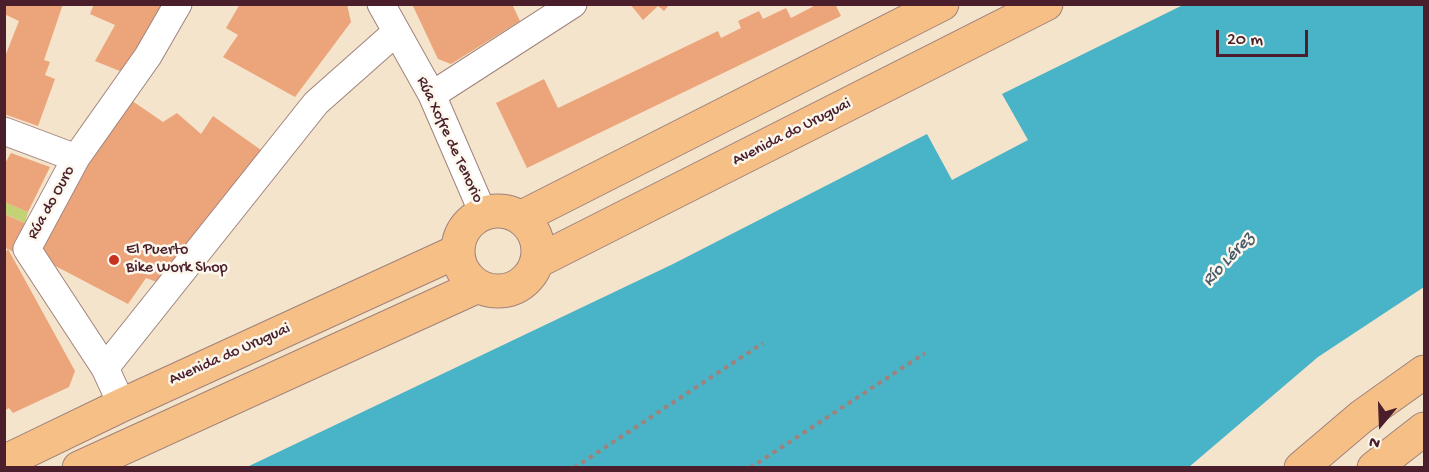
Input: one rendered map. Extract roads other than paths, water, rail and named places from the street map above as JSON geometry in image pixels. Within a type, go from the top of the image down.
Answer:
[{"type":"highway","points":[[522,217],[942,4]]},
{"type":"highway","name":"Avenida do Uruguai","points":[[538,261],[1046,4]]},
{"type":"highway","points":[[496,210],[522,217],[537,236],[538,261],[533,272],[514,288],[502,291],[478,286],[467,277],[460,265],[458,251],[464,228],[483,213],[496,210]]},
{"type":"highway","name":"Avenida do Uruguai","points":[[4,462],[122,405],[458,251]]},
{"type":"highway","points":[[79,468],[142,436],[478,286]]},
{"type":"highway","points":[[1300,468],[1361,417],[1425,372]]},
{"type":"highway","points":[[1374,468],[1425,429]]},
{"type":"street","name":"Rúa do Ouro","points":[[122,405],[105,368],[27,249],[76,158],[148,56],[178,4]]},
{"type":"street","name":"Rúa Xofre de Tenorio","points":[[381,4],[395,33],[432,96],[483,213]]},
{"type":"street","points":[[432,96],[542,13],[573,4]]},
{"type":"street","points":[[105,368],[316,103],[395,33]]},
{"type":"street","points":[[4,131],[76,158]]},
{"type":"water","name":"Río Lérez","points":[[1183,5],[1424,5],[1424,287],[1318,357],[1189,467],[247,467],[673,264],[927,134],[952,180],[1028,140],[1002,94]]},
{"type":"place","name":"El Puerto Bike Work Shop","points":[[114,260]]}]
